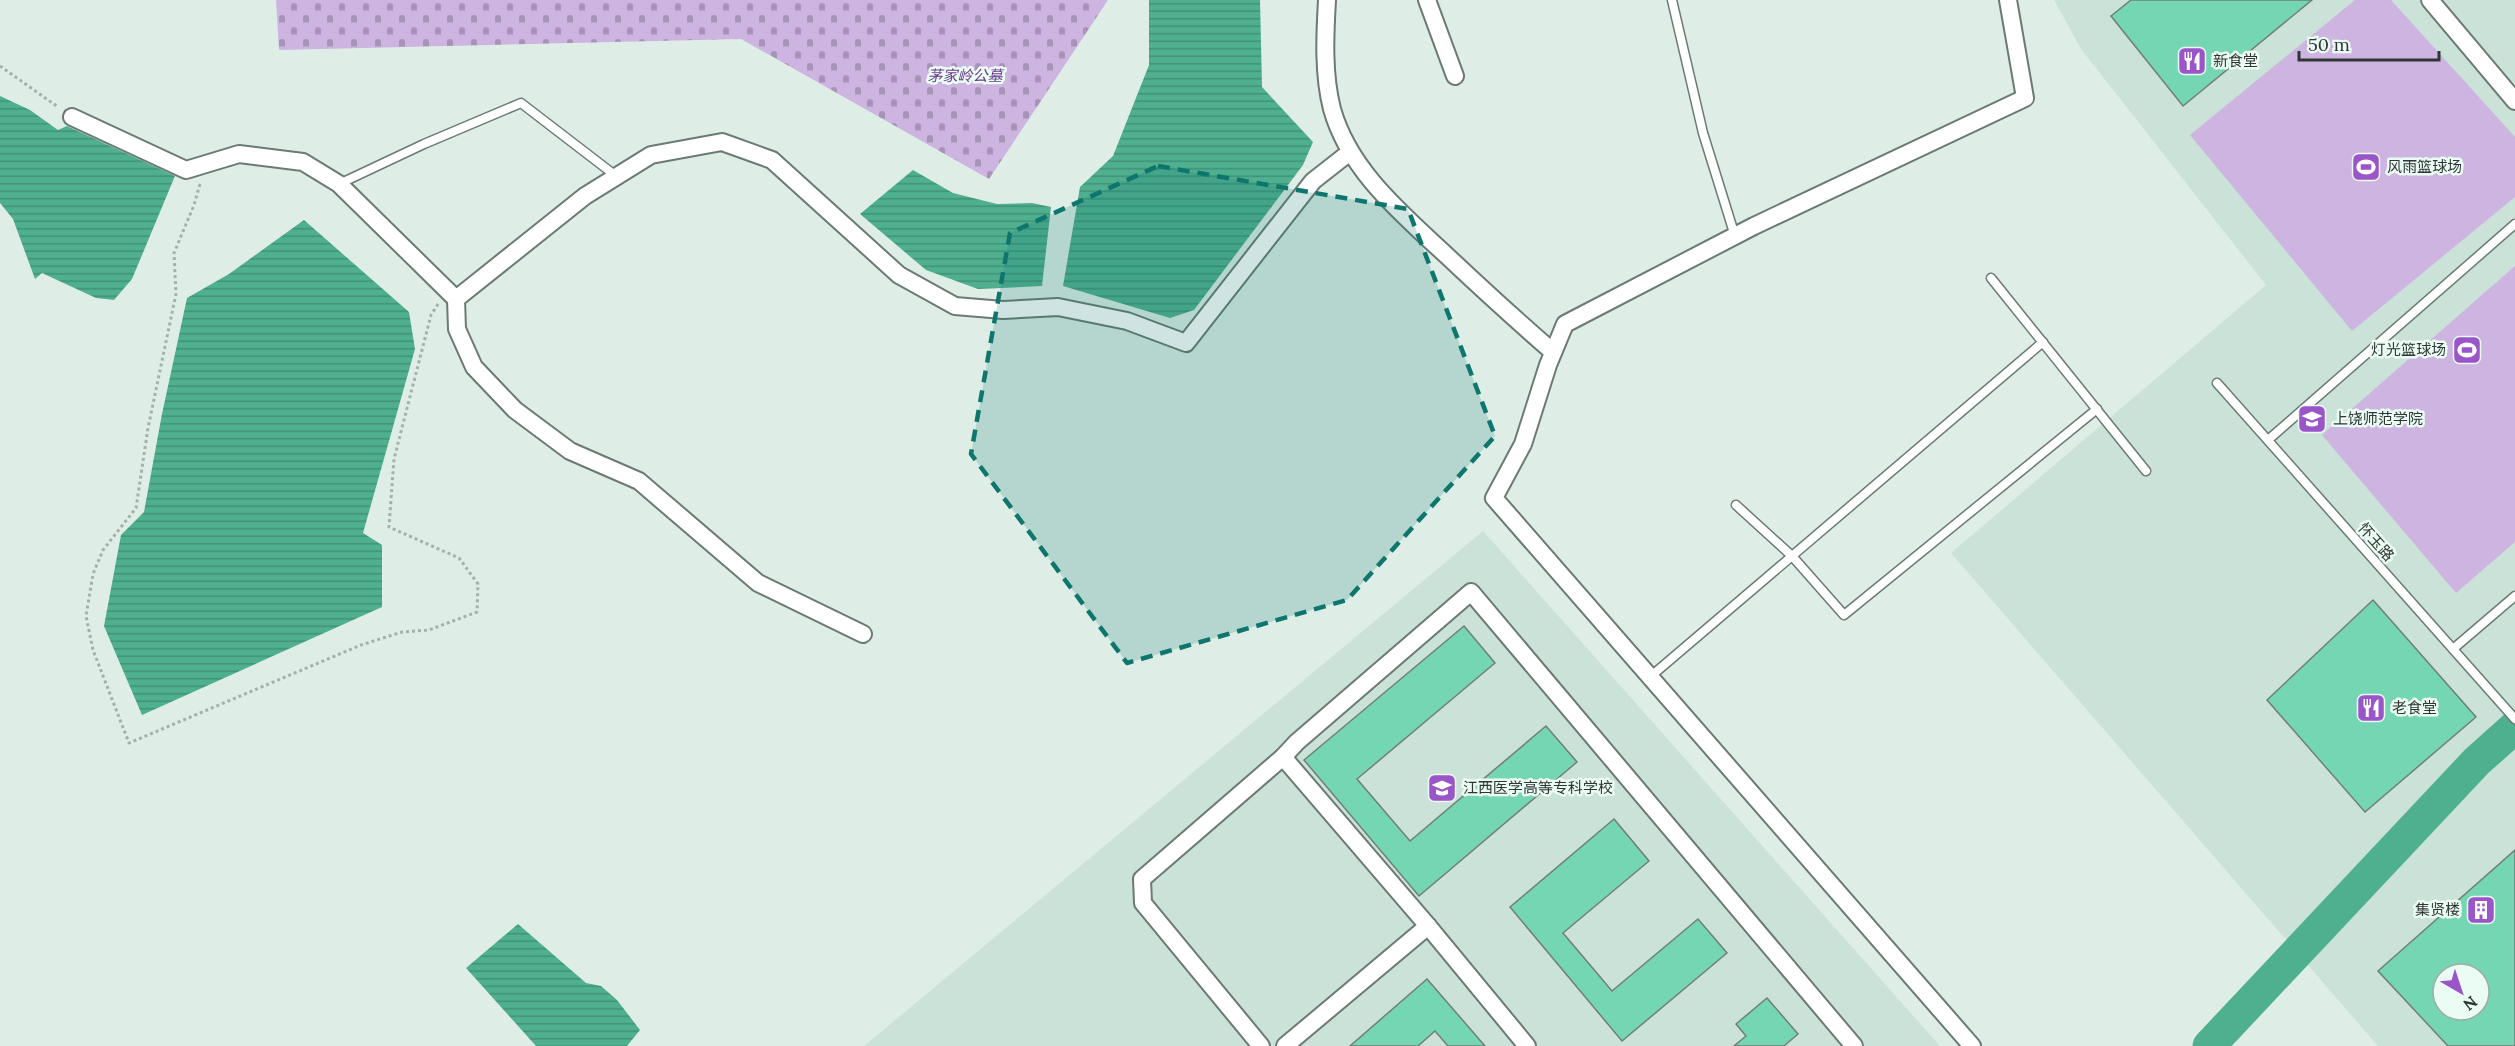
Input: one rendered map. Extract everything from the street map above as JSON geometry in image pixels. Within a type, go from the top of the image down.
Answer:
[{"type":"street","points":[[1327,0],[1325,47],[1332,109],[1350,152],[1388,201],[1506,312],[1553,352]]},
{"type":"street","points":[[1428,0],[1455,76]]},
{"type":"street","points":[[1972,1046],[1494,498],[1523,444],[1553,352],[1565,324],[1735,236],[2025,98],[2008,0]]},
{"type":"street","points":[[2430,0],[2515,101]]},
{"type":"street","points":[[72,117],[186,170],[239,154],[303,162],[339,184],[451,294],[457,328],[474,367],[515,410],[570,451],[639,482],[758,583],[863,634]]},
{"type":"street","points":[[451,294],[585,196],[651,155],[722,142],[772,160],[899,275],[955,306],[1003,310],[1058,307],[1127,321],[1186,343],[1313,181],[1350,152]]},
{"type":"street","points":[[1261,1046],[1143,903],[1142,879],[1471,592],[1854,1046]]},
{"type":"street","points":[[1283,757],[1527,1046]]},
{"type":"street","points":[[1285,1046],[1428,926]]},
{"type":"lane","points":[[1672,0],[1703,133],[1735,236]]},
{"type":"lane","points":[[339,184],[424,144],[521,104],[616,176]]},
{"type":"lane","points":[[2268,440],[2515,224]]},
{"type":"lane","points":[[1991,278],[2146,471]]},
{"type":"lane","points":[[1650,677],[2043,342]]},
{"type":"lane","name":"怀玉路","points":[[2217,383],[2515,719]]},
{"type":"lane","points":[[1736,505],[1792,556],[1844,615],[2097,409]]},
{"type":"lane","points":[[2453,649],[2515,596]]},
{"type":"path","points":[[0,66],[72,117]]},
{"type":"path","points":[[205,164],[194,206],[174,253],[176,294],[148,428],[136,508],[103,550],[93,574],[86,616],[97,660],[129,743],[361,645],[402,632],[429,630],[477,612],[478,584],[459,558],[389,526],[394,459],[431,315],[451,294]]},
{"type":"highlighted area","points":[[1158,166],[1408,209],[1495,436],[1347,600],[1127,663],[971,454],[1010,233]]},
{"type":"shaded area","points":[[1149,0],[1260,0],[1262,87],[1313,142],[1303,165],[1194,310],[1170,318],[1063,286],[1080,187],[1113,156],[1149,65]]},
{"type":"shaded area","name":"上饶师范学院","points":[[2054,0],[2515,0],[2515,1046],[2378,1046],[1951,553],[2266,285],[2081,49]]},
{"type":"shaded area","points":[[0,96],[30,110],[58,130],[67,126],[175,176],[132,279],[114,300],[96,298],[42,273],[35,279],[13,219],[0,203]]},
{"type":"shaded area","points":[[913,170],[953,193],[997,204],[1032,203],[1051,207],[1042,286],[978,289],[926,270],[860,214]]},
{"type":"shaded area","points":[[304,220],[409,312],[415,349],[363,533],[382,545],[382,607],[142,715],[104,626],[121,535],[144,512],[187,298],[229,274]]},
{"type":"shaded area","name":"江西医学高等专科学校","points":[[1483,531],[1940,1046],[864,1046]]},
{"type":"shaded area","points":[[518,924],[586,983],[601,986],[617,1000],[640,1030],[627,1046],[536,1046],[466,968]]},
{"type":"green space","name":"茅家岭公墓","points":[[276,0],[1108,0],[989,179],[741,39],[279,50]]},
{"type":"green space","name":"风雨篮球场","points":[[2355,0],[2391,0],[2515,137],[2515,197],[2352,331],[2190,135]]},
{"type":"green space","name":"灯光篮球场","points":[[2515,266],[2515,542],[2456,593],[2322,435]]},
{"type":"building","name":"新食堂","points":[[2131,0],[2312,0],[2183,106],[2111,16]]},
{"type":"building","name":"老食堂","points":[[2373,600],[2476,717],[2365,812],[2267,700]]},
{"type":"building","points":[[1464,626],[1495,663],[1357,779],[1410,841],[1546,726],[1577,762],[1419,896],[1304,760]]},
{"type":"building","points":[[1614,819],[1649,861],[1563,933],[1612,991],[1698,919],[1727,953],[1622,1041],[1510,907]]},
{"type":"building","name":"集贤楼","points":[[2515,850],[2515,1046],[2448,1046],[2378,971]]},
{"type":"building","points":[[1427,979],[1485,1046],[1448,1046],[1435,1031],[1418,1046],[1350,1046]]},
{"type":"building","points":[[1767,998],[1798,1034],[1784,1046],[1734,1046],[1746,1036],[1736,1024]]},
{"type":"waterway","points":[[2209,1046],[2477,761],[2515,727]]},
{"type":"place","name":"新食堂","points":[[2192,61]]},
{"type":"place","name":"风雨篮球场","points":[[2366,167]]},
{"type":"place","name":"灯光篮球场","points":[[2467,350]]},
{"type":"place","name":"上饶师范学院","points":[[2312,419]]},
{"type":"place","name":"老食堂","points":[[2371,708]]},
{"type":"place","name":"江西医学高等专科学校","points":[[1442,788]]},
{"type":"place","name":"集贤楼","points":[[2481,910]]}]
